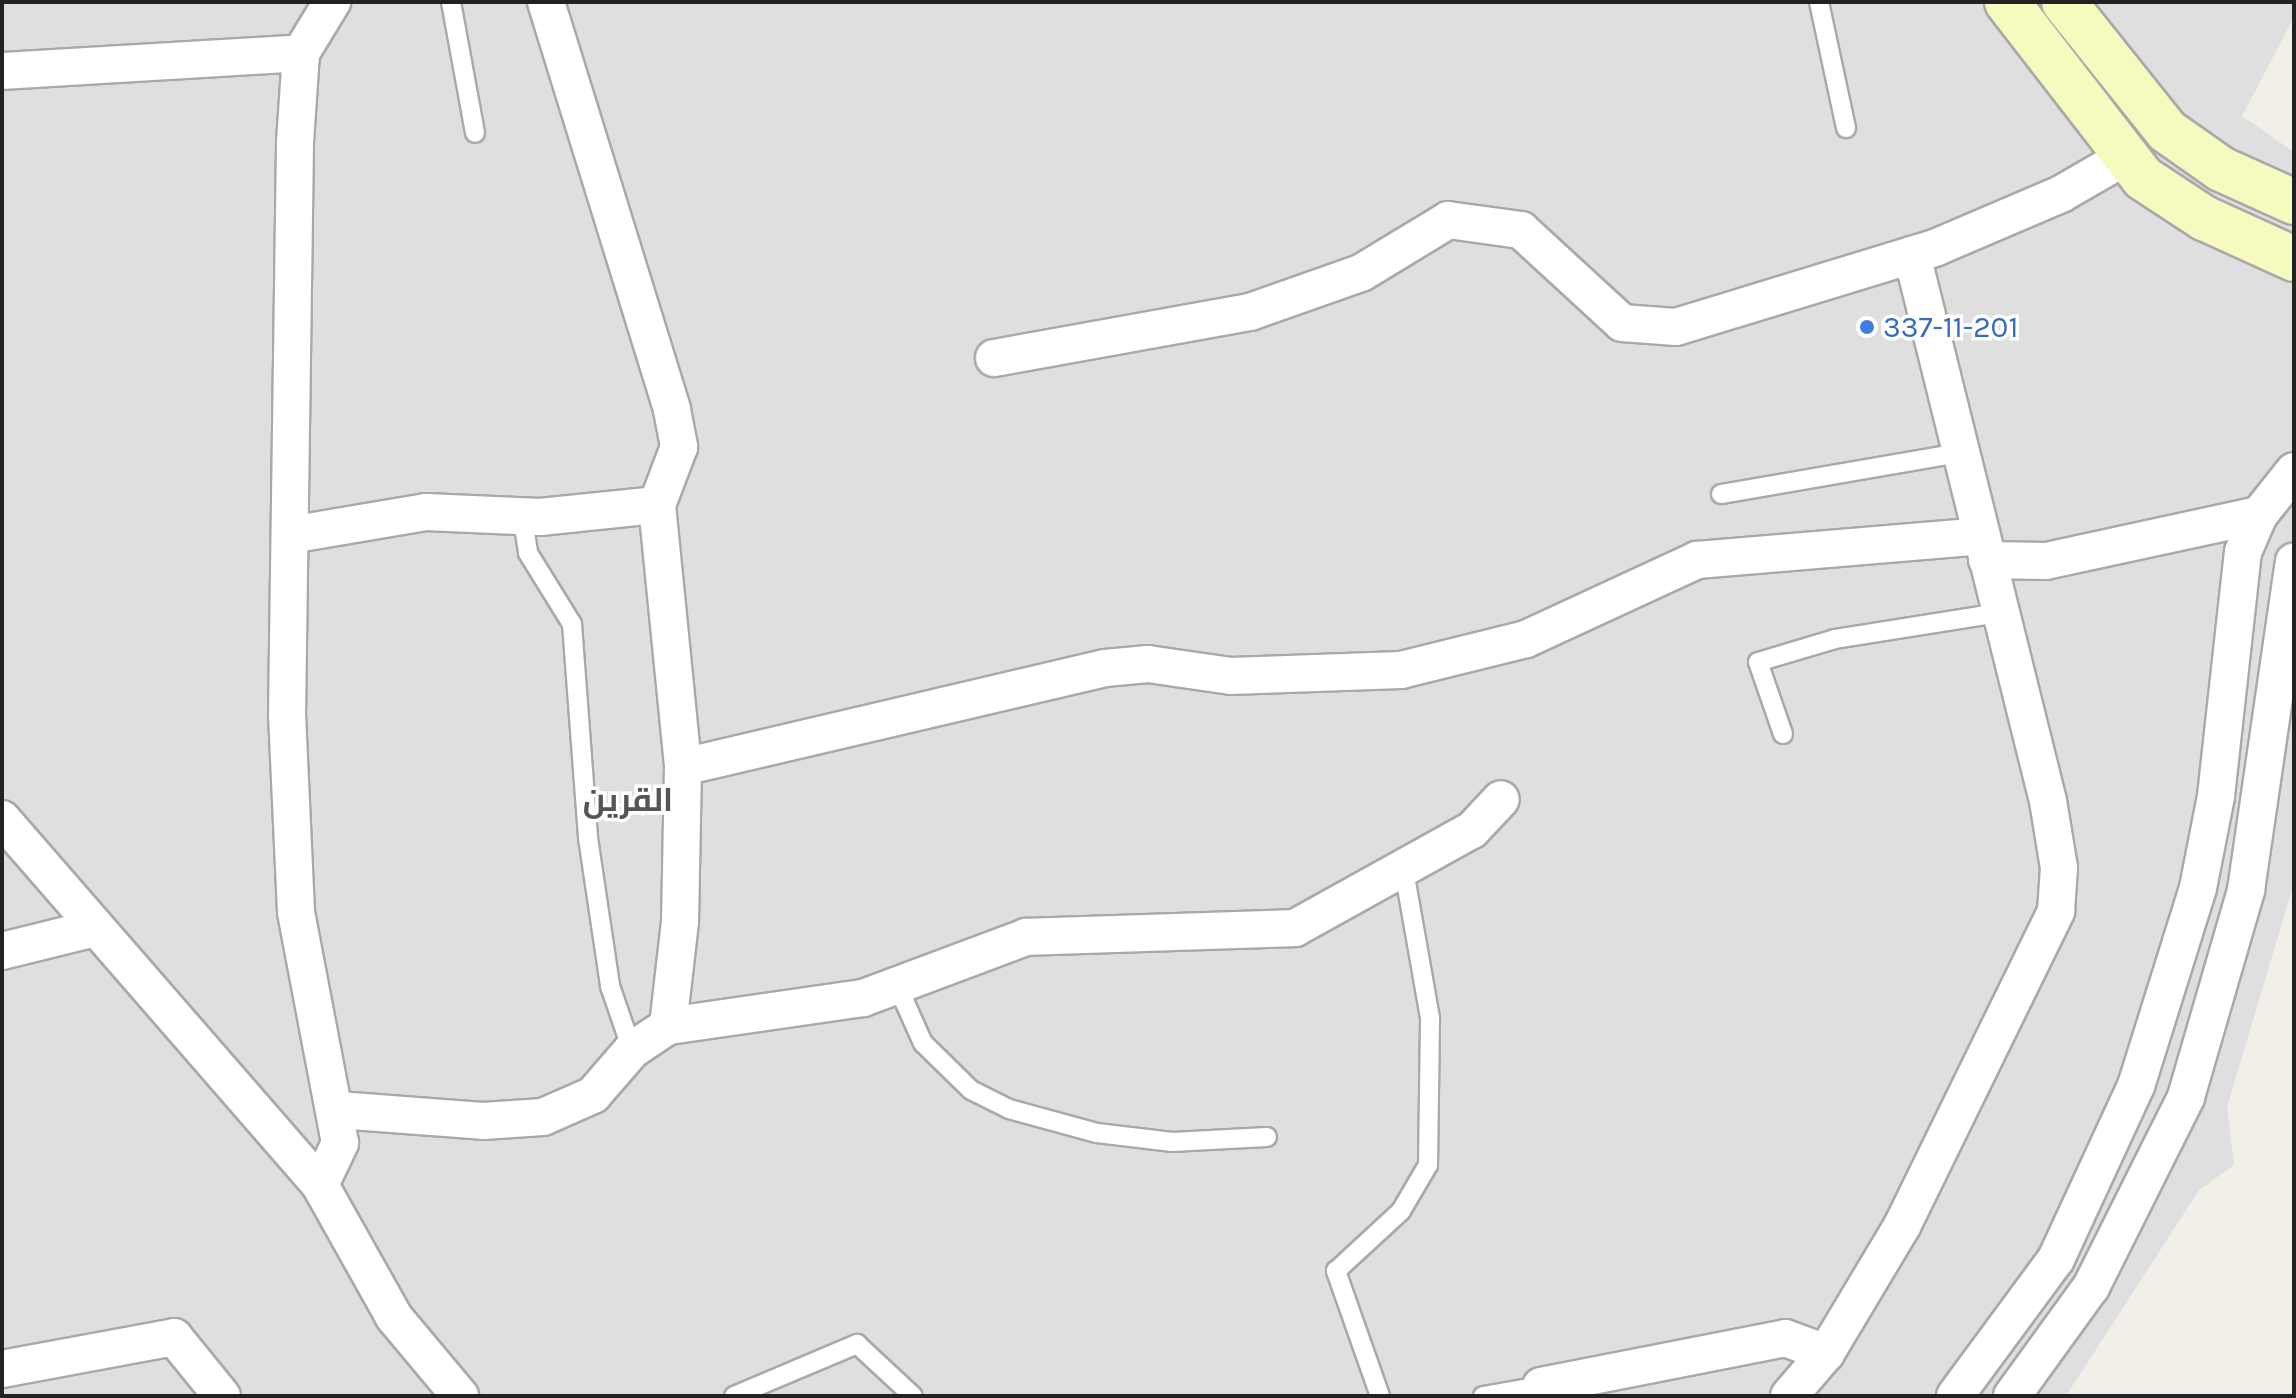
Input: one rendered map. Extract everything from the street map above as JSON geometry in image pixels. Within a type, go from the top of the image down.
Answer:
[{"type":"main road","points":[[2007,2],[2125,157],[2204,218],[2294,259]]},
{"type":"main road","points":[[2064,2],[2167,131],[2221,169],[2294,202]]},
{"type":"street","points":[[546,2],[672,410],[679,447],[657,505],[683,767],[680,922],[668,1026]]},
{"type":"street","points":[[320,1185],[340,1143],[338,1110],[296,912],[287,716],[301,53],[328,4]]},
{"type":"street","points":[[2,71],[301,53]]},
{"type":"street","points":[[994,358],[1250,312],[1361,273],[1448,220],[1521,230],[1622,323],[1648,331],[1912,255],[2061,194],[2125,157]]},
{"type":"street","points":[[1789,1396],[1826,1353],[1902,1226],[2056,911],[2059,868],[2048,801],[1912,255]]},
{"type":"street","points":[[1955,1396],[2056,1259],[2136,1086],[2198,888],[2218,781],[2243,552],[2259,515],[2294,471]]},
{"type":"street","points":[[290,535],[426,512],[522,514],[657,505]]},
{"type":"street","points":[[683,767],[1105,668],[1148,664],[1231,676],[1401,670],[1526,639],[1697,560],[1983,548],[2046,561],[2259,515]]},
{"type":"street","points":[[2012,1396],[2091,1287],[2196,1070],[2246,890],[2294,561]]},
{"type":"street","points":[[338,1110],[483,1121],[543,1117],[593,1095],[632,1050],[668,1026],[863,998],[1026,937],[1295,928],[1472,830],[1501,799]]},
{"type":"street","points":[[2,819],[320,1185],[394,1317],[460,1396]]},
{"type":"street","points":[[2,951],[95,928]]},
{"type":"street","points":[[2,1369],[174,1337],[222,1396]]},
{"type":"street","points":[[1542,1391],[1785,1338],[1826,1353]]},
{"type":"lane","points":[[451,2],[475,133]]},
{"type":"lane","points":[[1819,2],[1846,128]]},
{"type":"lane","points":[[1721,494],[1959,453]]},
{"type":"lane","points":[[522,514],[528,553],[572,624],[588,838],[610,986],[632,1050]]},
{"type":"lane","points":[[1783,734],[1758,662],[1835,639],[2000,613]]},
{"type":"lane","points":[[1380,1396],[1336,1271],[1401,1211],[1428,1165],[1430,1018],[1404,870]]},
{"type":"lane","points":[[897,985],[923,1043],[971,1090],[1009,1109],[1097,1133],[1172,1142],[1267,1137]]},
{"type":"lane","points":[[734,1396],[857,1344],[913,1396]]},
{"type":"lane","points":[[1483,1396],[1542,1391]]},
{"type":"shaded area","points":[[2,2],[2294,2],[2294,17],[2242,116],[2294,152],[2294,883],[2227,1107],[2234,1165],[2199,1190],[2066,1396],[2,1396]]},
{"type":"place","name":"337-11-201","points":[[1867,327]]},
{"type":"district","name":"القرين","points":[[628,801]]}]
